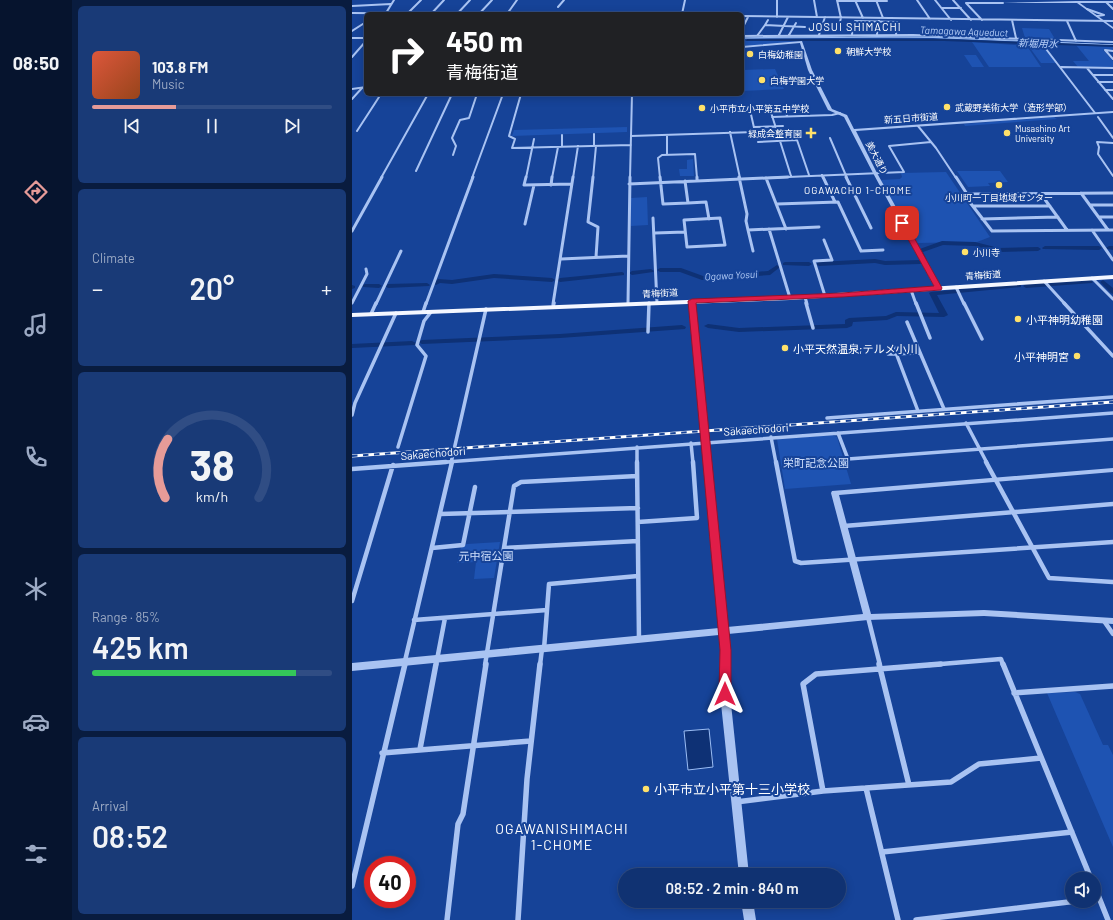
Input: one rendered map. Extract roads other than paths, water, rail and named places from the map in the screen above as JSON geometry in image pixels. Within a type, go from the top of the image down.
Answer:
[{"type":"main road","name":"青梅街道","points":[[352,315],[790,298],[938,288],[958,290],[1044,281],[1113,277]]},
{"type":"street","points":[[387,12],[394,0]]},
{"type":"street","points":[[410,12],[421,0]]},
{"type":"street","points":[[434,12],[444,0]]},
{"type":"street","points":[[459,12],[470,0]]},
{"type":"street","points":[[481,12],[492,0]]},
{"type":"street","points":[[508,12],[517,0]]},
{"type":"street","points":[[558,7],[564,0]]},
{"type":"street","points":[[682,12],[685,0]]},
{"type":"street","points":[[777,0],[777,17]]},
{"type":"street","points":[[814,0],[817,17]]},
{"type":"street","points":[[917,0],[930,19]]},
{"type":"street","points":[[935,0],[951,20]]},
{"type":"street","points":[[954,0],[972,20]]},
{"type":"street","points":[[967,0],[970,3]]},
{"type":"street","points":[[1000,0],[1003,3]]},
{"type":"street","points":[[1073,0],[1113,28]]},
{"type":"street","points":[[839,25],[841,18],[837,1],[887,1]]},
{"type":"street","points":[[855,1],[863,18]]},
{"type":"street","points":[[876,1],[883,18]]},
{"type":"street","points":[[1104,2],[1113,9]]},
{"type":"street","points":[[982,20],[966,3],[1113,2]]},
{"type":"street","points":[[352,6],[391,4]]},
{"type":"street","points":[[356,6],[353,13],[364,13]]},
{"type":"street","points":[[942,8],[961,8]]},
{"type":"street","points":[[1087,9],[1104,15],[1097,16]]},
{"type":"street","points":[[744,16],[1113,21]]},
{"type":"street","points":[[744,25],[748,17]]},
{"type":"street","points":[[779,35],[788,17]]},
{"type":"street","points":[[819,35],[825,18]]},
{"type":"street","points":[[757,36],[768,20]]},
{"type":"street","points":[[1012,20],[1016,38]]},
{"type":"street","points":[[852,34],[855,21],[897,22],[896,34]]},
{"type":"street","points":[[877,34],[879,21]]},
{"type":"street","points":[[1067,21],[1076,40]]},
{"type":"street","points":[[352,31],[364,23]]},
{"type":"street","points":[[789,35],[796,23]]},
{"type":"street","points":[[765,25],[806,26],[802,35]]},
{"type":"street","points":[[744,36],[896,34],[1113,42]]},
{"type":"street","points":[[352,38],[364,38]]},
{"type":"street","name":"美大通り","points":[[744,47],[801,42],[810,70],[830,110],[845,115],[938,288]]},
{"type":"street","points":[[352,57],[364,43]]},
{"type":"street","points":[[1043,45],[1113,138]]},
{"type":"street","points":[[352,48],[359,48]]},
{"type":"street","points":[[1113,51],[1105,50],[1113,59]]},
{"type":"street","points":[[1061,67],[1113,68]]},
{"type":"street","points":[[1087,68],[1113,99]]},
{"type":"street","points":[[1093,75],[1113,75]]},
{"type":"street","points":[[1098,82],[1113,82]]},
{"type":"street","points":[[352,89],[364,87]]},
{"type":"street","points":[[352,99],[364,87]]},
{"type":"street","points":[[1105,90],[1113,90]]},
{"type":"street","points":[[357,131],[380,96]]},
{"type":"street","points":[[352,231],[427,96]]},
{"type":"street","points":[[416,171],[451,96]]},
{"type":"street","points":[[453,155],[456,146],[452,138],[460,120],[468,118],[477,96]]},
{"type":"street","points":[[398,447],[426,356],[417,345],[424,321],[503,96]]},
{"type":"street","points":[[520,96],[510,136],[515,139],[512,148],[631,145]]},
{"type":"street","points":[[628,304],[629,184],[632,96]]},
{"type":"street","points":[[769,106],[791,176]]},
{"type":"street","points":[[784,106],[787,116]]},
{"type":"street","points":[[631,136],[755,132],[750,110]]},
{"type":"street","name":"新五日市街道","points":[[855,132],[1063,119],[1113,112]]},
{"type":"street","points":[[772,116],[840,113]]},
{"type":"street","points":[[1058,116],[1063,119]]},
{"type":"street","name":"新五日市街道","points":[[919,128],[1058,116],[1113,116]]},
{"type":"street","points":[[754,127],[783,126]]},
{"type":"street","points":[[919,128],[931,142],[967,194],[965,196],[992,231],[1113,230]]},
{"type":"street","points":[[730,132],[753,251]]},
{"type":"street","points":[[594,134],[595,145],[588,222],[598,226],[596,257]]},
{"type":"street","points":[[562,135],[562,146]]},
{"type":"street","points":[[667,135],[667,154]]},
{"type":"street","points":[[830,138],[845,174],[871,228]]},
{"type":"street","points":[[534,139],[524,185],[572,184]]},
{"type":"street","points":[[758,142],[797,140],[808,175]]},
{"type":"street","points":[[629,184],[822,174],[904,172],[889,146],[931,142]]},
{"type":"street","points":[[1113,143],[1097,142],[1099,147],[1098,154],[1113,176]]},
{"type":"street","points":[[553,307],[578,146]]},
{"type":"street","points":[[551,185],[558,147]]},
{"type":"street","points":[[697,180],[695,154],[667,154],[658,158],[662,183],[663,204],[706,202],[709,219]]},
{"type":"street","points":[[822,174],[835,202],[838,202],[861,251],[883,250]]},
{"type":"street","points":[[766,178],[786,229]]},
{"type":"street","points":[[685,181],[688,203]]},
{"type":"street","points":[[525,224],[534,185]]},
{"type":"street","points":[[1081,193],[1108,230]]},
{"type":"street","points":[[967,194],[1113,193]]},
{"type":"street","points":[[1041,194],[1067,230]]},
{"type":"street","points":[[777,204],[835,202]]},
{"type":"street","points":[[1090,205],[1113,205]]},
{"type":"street","points":[[973,206],[1050,206]]},
{"type":"street","points":[[1099,217],[1113,217]]},
{"type":"street","points":[[648,330],[653,303],[655,233],[653,218]]},
{"type":"street","points":[[720,218],[725,245],[687,247],[685,232],[684,220],[720,218]]},
{"type":"street","points":[[982,219],[1058,218]]},
{"type":"street","points":[[748,230],[820,227]]},
{"type":"street","points":[[769,229],[790,298]]},
{"type":"street","points":[[1092,230],[1113,260]]},
{"type":"street","points":[[655,233],[685,232]]},
{"type":"street","points":[[824,240],[832,260],[814,261],[825,296]]},
{"type":"street","points":[[371,314],[401,251]]},
{"type":"street","points":[[561,259],[628,256]]},
{"type":"street","points":[[352,303],[366,274],[366,268]]},
{"type":"street","points":[[1092,278],[1113,299]]},
{"type":"street","points":[[1044,281],[1113,356]]},
{"type":"street","points":[[911,290],[920,312],[919,316],[930,338]]},
{"type":"street","points":[[958,290],[982,339]]},
{"type":"street","points":[[805,297],[813,327]]},
{"type":"street","points":[[692,301],[726,650],[725,694],[735,803],[743,868]]},
{"type":"street","points":[[352,886],[440,514],[473,360],[480,340],[486,309]]},
{"type":"street","points":[[352,415],[355,403],[396,313]]},
{"type":"street","points":[[907,322],[944,409]]},
{"type":"street","points":[[893,345],[918,411]]},
{"type":"street","points":[[888,354],[920,353]]},
{"type":"street","points":[[827,418],[1113,397]]},
{"type":"street","points":[[1111,413],[1113,418]]},
{"type":"street","name":"Sakaechodori","points":[[352,469],[452,460],[1111,413]]},
{"type":"street","points":[[966,423],[1031,547],[1049,578],[1113,582]]},
{"type":"street","points":[[838,433],[848,459],[1113,439]]},
{"type":"street","points":[[771,437],[795,561],[801,563],[1113,542]]},
{"type":"street","points":[[638,522],[697,518],[691,443]]},
{"type":"street","points":[[637,447],[639,640]]},
{"type":"street","points":[[352,601],[393,465]]},
{"type":"street","points":[[909,784],[868,617],[835,492],[1113,470]]},
{"type":"street","points":[[448,920],[458,824],[463,814],[492,614],[502,555],[505,548],[514,486],[521,482],[637,476]]},
{"type":"street","points":[[432,548],[463,545],[475,488]]},
{"type":"street","points":[[844,526],[1113,504]]},
{"type":"street","points":[[440,514],[638,508]]},
{"type":"street","points":[[505,548],[638,541]]},
{"type":"street","points":[[518,920],[522,840],[531,741],[543,649],[549,584],[638,576]]},
{"type":"street","points":[[414,620],[547,610]]},
{"type":"street","points":[[352,668],[868,617],[984,613],[1113,622]]},
{"type":"street","points":[[420,749],[445,618]]},
{"type":"street","points":[[1104,621],[1113,634]]},
{"type":"street","points":[[823,791],[803,684],[816,674],[1001,659],[1088,872]]},
{"type":"street","points":[[1014,693],[1113,686]]},
{"type":"street","points":[[382,754],[465,745],[473,746],[531,741]]},
{"type":"street","points":[[735,803],[823,791],[950,782],[979,764],[1041,758]]},
{"type":"street","points":[[866,788],[898,920]]},
{"type":"street","points":[[882,852],[1072,832]]},
{"type":"street","points":[[916,920],[1065,902]]},
{"type":"street","points":[[1101,906],[1108,920]]},
{"type":"street","points":[[748,908],[750,920]]},
{"type":"waterway","name":"Tamagawa Aqueduct","points":[[747,40],[944,40],[1113,46]]},
{"type":"waterway","name":"Ogawa Yosui","points":[[924,260],[919,251],[942,243],[975,244],[999,250],[1038,249]]},
{"type":"waterway","name":"Ogawa Yosui","points":[[1045,248],[1099,248]]},
{"type":"waterway","name":"Ogawa Yosui","points":[[819,264],[875,261],[885,263],[920,262]]},
{"type":"waterway","name":"Ogawa Yosui","points":[[785,264],[809,264]]},
{"type":"waterway","name":"Ogawa Yosui","points":[[660,270],[681,270],[702,278],[770,273],[777,267]]},
{"type":"waterway","name":"Ogawa Yosui","points":[[632,273],[651,271]]},
{"type":"waterway","name":"Ogawa Yosui","points":[[560,280],[622,274]]},
{"type":"waterway","name":"Ogawa Yosui","points":[[436,283],[438,281],[452,282],[494,276],[552,280]]},
{"type":"waterway","points":[[1048,285],[1090,282]]},
{"type":"waterway","points":[[1103,282],[1113,292]]},
{"type":"waterway","name":"Ogawa Yosui","points":[[388,286],[427,285]]},
{"type":"waterway","points":[[1026,286],[1044,285]]},
{"type":"waterway","name":"Ogawa Yosui","points":[[365,286],[379,286]]},
{"type":"waterway","points":[[708,326],[739,330],[847,326],[849,324],[849,320],[887,318],[896,314],[944,315],[933,293],[1019,286]]},
{"type":"waterway","points":[[422,342],[560,336],[682,327]]},
{"type":"waterway","points":[[352,346],[412,343]]},
{"type":"railway","points":[[352,456],[1113,402]]},
{"type":"place","name":"朝鮮大学校","points":[[838,51]]},
{"type":"place","name":"白梅幼稚園","points":[[750,54]]},
{"type":"place","name":"白梅学園大学","points":[[762,80]]},
{"type":"place","name":"武蔵野美術大学（造形学部）","points":[[947,107]]},
{"type":"place","name":"小平市立小平第五中学校","points":[[702,108]]},
{"type":"place","name":"緑成会整育園","points":[[811,133]]},
{"type":"place","name":"Musashino Art University","points":[[1007,133]]},
{"type":"place","name":"小川町一丁目地域センター","points":[[999,185]]},
{"type":"place","name":"小川寺","points":[[965,252]]},
{"type":"place","name":"小平神明幼稚園","points":[[1018,319]]},
{"type":"place","name":"小平天然温泉;テルメ小川","points":[[785,348]]},
{"type":"place","name":"小平神明宮","points":[[1077,356]]},
{"type":"place","name":"小平市立小平第十三小学校","points":[[646,789]]},
{"type":"district","name":"JOSUI SHIMACHI","points":[[855,26]]},
{"type":"district","name":"OGAWACHO 1-CHOME","points":[[858,190]]},
{"type":"district","name":"OGAWANISHIMACHI 1-CHOME","points":[[562,836]]},
{"type":"water label","name":"新堀用水","points":[[1038,43]]},
{"type":"park label","name":"栄町記念公園","points":[[816,462]]},
{"type":"park label","name":"元中宿公園","points":[[486,555]]}]
